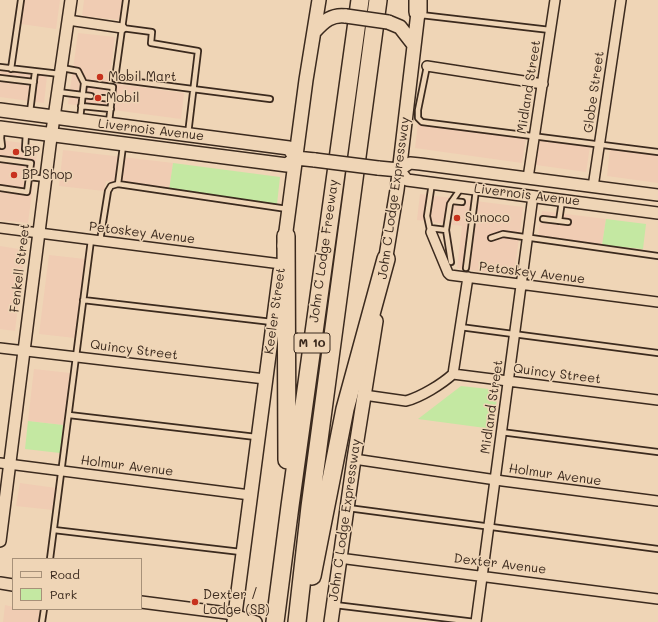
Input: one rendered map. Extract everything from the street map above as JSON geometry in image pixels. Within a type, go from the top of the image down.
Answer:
[{"type":"highway","name":"John C Lodge Freeway","points":[[275,622],[360,0]]},
{"type":"highway","name":"John C Lodge Freeway","points":[[297,622],[310,507],[378,0]]},
{"type":"highway","points":[[284,549],[284,508],[287,462],[286,236]]},
{"type":"highway","points":[[297,622],[312,575],[345,409],[386,259]]},
{"type":"main road","name":"Keeler Street","points":[[234,619],[306,80],[319,0]]},
{"type":"main road","name":"John C Lodge Expressway","points":[[331,622],[339,558],[399,170],[418,7]]},
{"type":"main road","points":[[314,32],[327,19],[339,15],[388,22],[400,27],[414,44]]},
{"type":"main road","name":"Livernois Avenue","points":[[0,110],[289,148],[296,158]]},
{"type":"main road","name":"Livernois Avenue","points":[[1,128],[287,165],[296,158],[399,170]]},
{"type":"main road","points":[[83,138],[113,136],[205,148],[210,146],[212,138]]},
{"type":"street","name":"Fenkell Street","points":[[0,541],[5,464],[24,351],[54,117],[71,0]]},
{"type":"street","name":"Midland Street","points":[[528,178],[555,0]]},
{"type":"street","name":"Globe Street","points":[[593,187],[621,0]]},
{"type":"street","points":[[68,20],[122,28]]},
{"type":"street","points":[[427,66],[543,84]]},
{"type":"street","name":"Livernois Avenue","points":[[658,195],[410,163],[399,170],[407,180],[658,213]]},
{"type":"street","points":[[462,187],[468,178],[472,177],[532,185],[563,183]]},
{"type":"street","name":"Midland Street","points":[[476,622],[533,196]]},
{"type":"street","points":[[637,210],[658,209]]},
{"type":"street","name":"Petoskey Avenue","points":[[0,228],[281,264]]},
{"type":"street","name":"Petoskey Avenue","points":[[430,230],[450,275],[467,273],[521,284],[658,302]]},
{"type":"street","points":[[364,395],[406,401],[435,387],[453,374],[467,273]]},
{"type":"street","name":"Quincy Street","points":[[0,348],[265,379]]},
{"type":"street","name":"Quincy Street","points":[[453,374],[658,400]]},
{"type":"street","name":"Holmur Avenue","points":[[354,459],[658,501]]},
{"type":"street","name":"Holmur Avenue","points":[[5,464],[250,495]]},
{"type":"street","name":"Dexter Avenue","points":[[339,558],[658,599]]},
{"type":"street","points":[[0,583],[12,584]]},
{"type":"street","points":[[142,602],[227,613],[234,619],[255,622]]},
{"type":"lane","points":[[11,69],[21,0]]},
{"type":"lane","points":[[126,0],[115,79],[270,99]]},
{"type":"lane","points":[[418,7],[550,30]]},
{"type":"lane","points":[[122,28],[152,32],[151,43],[198,51],[188,135]]},
{"type":"lane","points":[[427,66],[418,110],[418,118],[422,122],[658,152]]},
{"type":"lane","points":[[0,67],[35,72],[78,71],[84,84],[79,120]]},
{"type":"lane","points":[[29,114],[35,72]]},
{"type":"lane","points":[[0,78],[34,82]]},
{"type":"lane","points":[[84,84],[114,87],[108,124]]},
{"type":"lane","points":[[58,92],[91,96]]},
{"type":"lane","points":[[103,98],[112,99]]},
{"type":"lane","points":[[82,106],[110,110]]},
{"type":"lane","points":[[1,128],[0,138],[2,146]]},
{"type":"lane","points":[[25,149],[27,131]]},
{"type":"lane","points":[[118,184],[123,144]]},
{"type":"lane","points":[[0,157],[23,160],[31,163],[27,192],[0,188]]},
{"type":"lane","points":[[29,177],[46,179]]},
{"type":"lane","points":[[432,183],[430,230],[446,230]]},
{"type":"lane","points":[[50,558],[83,300],[95,240],[108,191],[111,186],[118,184],[289,209]]},
{"type":"lane","points":[[451,262],[444,218],[449,210],[450,202],[462,187]]},
{"type":"lane","points":[[467,273],[477,188]]},
{"type":"lane","points":[[559,221],[562,200]]},
{"type":"lane","points":[[450,202],[462,202]]},
{"type":"lane","points":[[443,210],[449,210]]},
{"type":"lane","points":[[543,219],[568,222]]},
{"type":"lane","points":[[492,238],[503,234],[658,256]]},
{"type":"lane","points":[[441,257],[450,252]]},
{"type":"lane","points":[[83,300],[273,322]]},
{"type":"lane","points":[[460,327],[658,353]]},
{"type":"lane","points":[[69,415],[258,438]]},
{"type":"lane","points":[[501,432],[658,452]]},
{"type":"lane","points":[[347,508],[658,549]]},
{"type":"lane","points":[[54,530],[243,552]]},
{"type":"lane","points":[[333,605],[476,622]]},
{"type":"lane","points":[[42,622],[44,610]]},
{"type":"shaded area","points":[[24,0],[60,0],[56,29],[21,24]]},
{"type":"shaded area","points":[[84,0],[122,0],[119,20],[82,16]]},
{"type":"shaded area","points":[[78,33],[115,37],[109,83],[184,93],[181,119],[68,104]]},
{"type":"shaded area","points":[[0,70],[47,76],[44,103],[0,97]]},
{"type":"shaded area","points":[[418,123],[526,138],[522,163],[415,148]]},
{"type":"shaded area","points":[[540,139],[590,146],[586,172],[536,165]]},
{"type":"shaded area","points":[[0,140],[38,145],[28,223],[0,220]]},
{"type":"shaded area","points":[[610,149],[658,155],[658,183],[607,176]]},
{"type":"shaded area","points":[[63,150],[173,163],[169,190],[106,181],[104,191],[59,186]]},
{"type":"shaded area","points":[[420,194],[523,207],[514,276],[457,268],[462,226],[417,220]]},
{"type":"shaded area","points":[[542,211],[606,219],[602,245],[538,236]]},
{"type":"shaded area","points":[[0,246],[25,250],[15,331],[0,329]]},
{"type":"shaded area","points":[[49,255],[85,259],[75,338],[39,334]]},
{"type":"shaded area","points":[[34,369],[70,373],[63,425],[28,421]]},
{"type":"shaded area","points":[[20,483],[56,488],[53,510],[16,506]]},
{"type":"shaded area","points":[[5,605],[12,607],[12,610],[41,610],[40,622],[3,622]]},
{"type":"green space","points":[[173,163],[280,177],[277,204],[169,190]]},
{"type":"green space","points":[[606,219],[646,224],[643,249],[602,245]]},
{"type":"green space","points":[[461,386],[498,390],[493,429],[418,419]]},
{"type":"green space","points":[[28,421],[63,425],[60,453],[25,449]]},
{"type":"place","name":"Mobil Mart","points":[[100,77]]},
{"type":"place","name":"Mobil","points":[[98,98]]},
{"type":"place","name":"BP","points":[[16,152]]},
{"type":"place","name":"BP Shop","points":[[14,175]]},
{"type":"place","name":"Sunoco","points":[[457,218]]},
{"type":"place","name":"Dexter / Lodge (SB)","points":[[195,602]]}]
